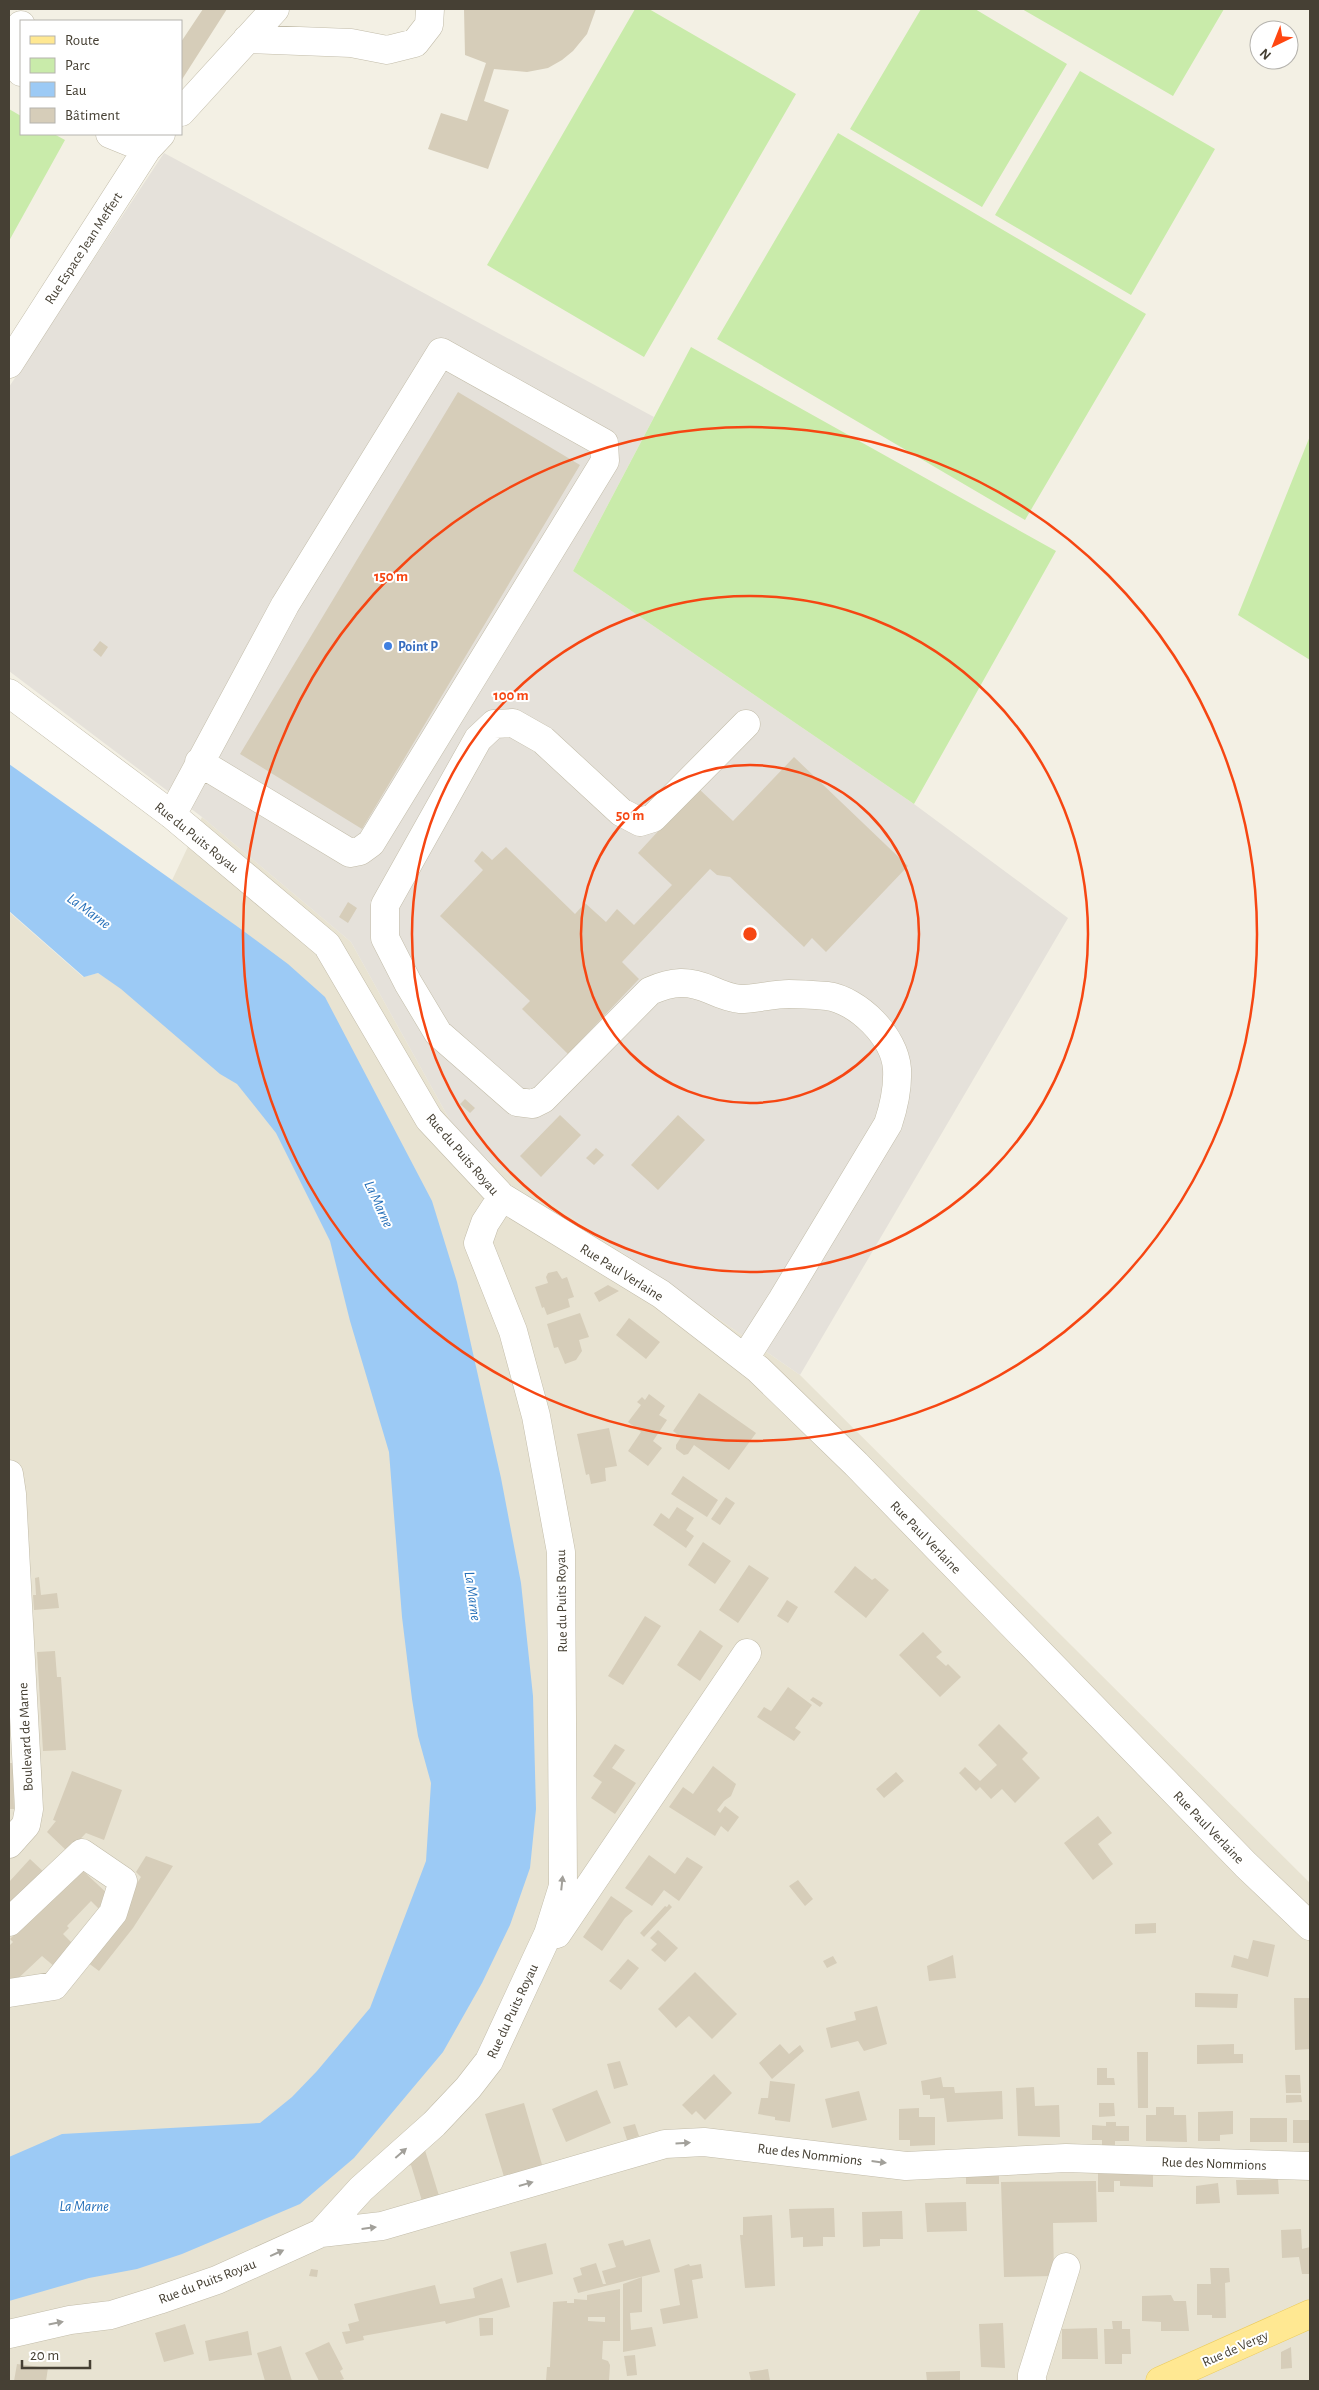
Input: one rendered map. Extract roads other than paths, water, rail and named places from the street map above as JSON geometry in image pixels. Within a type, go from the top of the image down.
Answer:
[{"type":"main road","name":"Rue de Vergy","points":[[1160,2381],[1310,2314]]},
{"type":"street","points":[[23,20],[30,9]]},
{"type":"street","points":[[182,111],[275,9]]},
{"type":"street","points":[[247,39],[351,43],[387,50],[415,43],[429,25],[430,9]]},
{"type":"street","points":[[20,28],[11,60],[20,71]]},
{"type":"street","points":[[116,135],[154,142]]},
{"type":"street","name":"Rue Espace Jean Meffert","points":[[9,364],[154,142]]},
{"type":"street","points":[[172,815],[199,762],[284,605],[441,352],[604,443],[605,461],[371,844],[360,851],[350,853],[199,762]]},
{"type":"street","name":"Rue du Puits Royau","points":[[9,693],[172,815],[327,945],[429,1119],[502,1197],[485,1223],[478,1243],[513,1331],[536,1416],[561,1552],[563,1886],[548,1934],[489,2061],[468,2088],[434,2124],[361,2189],[321,2233],[217,2280],[159,2300],[112,2314],[70,2320],[9,2334]]},
{"type":"street","points":[[745,1358],[788,1292],[888,1124],[896,1099],[897,1067],[888,1043],[868,1018],[853,1006],[830,996],[790,994],[740,999],[725,996],[701,986],[681,981],[669,983],[650,991],[543,1099],[533,1104],[517,1102],[438,1033],[408,983],[385,938],[385,905],[478,739],[494,724],[513,723],[543,740],[621,812],[640,822],[653,818],[746,724]]},
{"type":"street","name":"Rue Paul Verlaine","points":[[502,1197],[661,1294],[745,1358],[856,1464],[1246,1866],[1310,1926]]},
{"type":"street","name":"Boulevard de Marne","points":[[9,1474],[12,1494],[29,1809],[26,1826],[9,1844]]},
{"type":"street","points":[[530,1974],[747,1653]]},
{"type":"street","points":[[9,1922],[82,1853],[123,1881],[113,1913],[54,1986],[9,1993]]},
{"type":"street","name":"Rue des Nommions","points":[[321,2233],[382,2226],[665,2144],[704,2142],[906,2166],[1066,2158],[1310,2166]]},
{"type":"street","points":[[1032,2381],[1032,2375],[1066,2267]]},
{"type":"water","name":"La Marne","points":[[9,764],[238,927],[288,964],[325,997],[432,1201],[457,1282],[501,1478],[521,1583],[533,1696],[536,1809],[530,1868],[510,1925],[482,1983],[443,2052],[354,2158],[300,2204],[182,2254],[137,2269],[89,2278],[9,2301],[9,2157],[62,2134],[260,2123],[292,2097],[317,2071],[370,2008],[426,1861],[431,1783],[418,1736],[412,1699],[402,1617],[389,1452],[350,1321],[330,1241],[276,1133],[237,1084],[220,1074],[121,989],[98,973],[84,977],[9,911]]},
{"type":"place","name":"Point P","points":[[388,646]]}]
